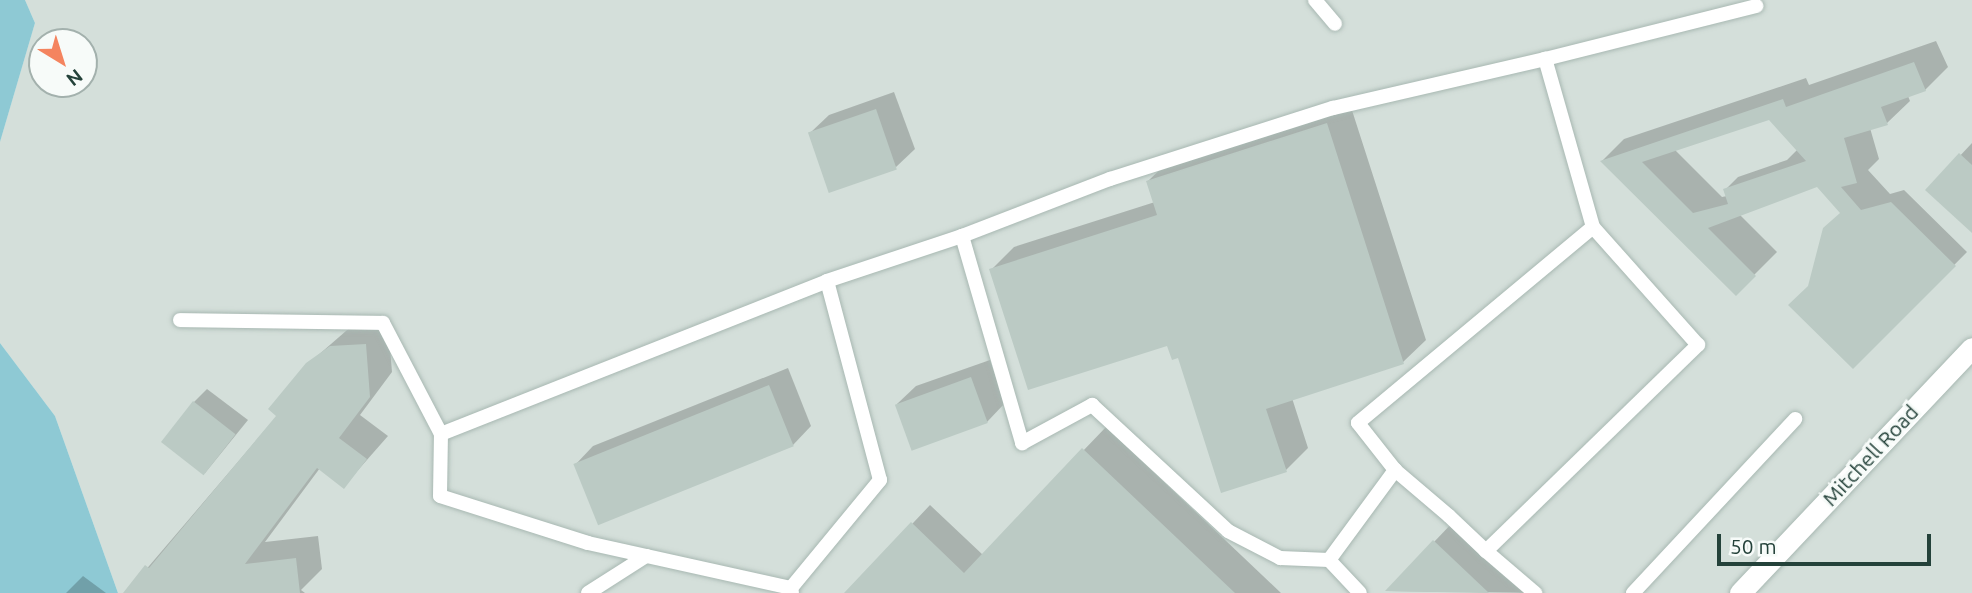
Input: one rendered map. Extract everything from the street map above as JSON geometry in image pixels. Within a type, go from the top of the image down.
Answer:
[{"type":"street","name":"Mitchell Road","points":[[1740,593],[1972,348]]},
{"type":"lane","points":[[1315,0],[1335,24]]},
{"type":"lane","points":[[441,434],[827,282],[962,236],[1110,179],[1333,108],[1756,6]]},
{"type":"lane","points":[[1486,551],[1699,345],[1593,227],[1545,59]]},
{"type":"lane","points":[[1535,593],[1395,470],[1358,423],[1593,227]]},
{"type":"lane","points":[[962,236],[1022,443],[1091,405],[1228,531],[1280,558],[1329,560],[1360,593]]},
{"type":"lane","points":[[180,320],[383,323],[441,434],[440,496],[588,543],[791,590],[880,480],[827,282]]},
{"type":"lane","points":[[1633,593],[1795,419]]},
{"type":"lane","points":[[1329,560],[1395,470]]},
{"type":"lane","points":[[588,593],[646,556]]},
{"type":"shaded area","points":[[25,0],[1972,0],[1972,593],[118,593],[55,416],[0,343],[0,142],[28,47],[28,98],[98,98],[98,28],[34,28],[35,23]]},
{"type":"water","points":[[0,0],[25,0],[35,23],[34,28],[28,28],[28,47],[0,142]]},
{"type":"water","points":[[0,343],[55,416],[118,593],[0,593]]},
{"type":"building","points":[[1914,62],[1926,91],[1881,107],[1888,125],[1844,138],[1857,183],[1841,187],[1861,210],[1891,202],[1956,266],[1853,369],[1788,305],[1808,286],[1823,228],[1840,213],[1817,187],[1708,228],[1756,276],[1736,296],[1600,161],[1783,99],[1786,107]],"holes":[[[1769,120],[1806,161],[1723,189],[1728,204],[1693,213],[1642,162]]]},
{"type":"building","points":[[876,109],[897,170],[829,193],[808,132]]},
{"type":"building","points":[[1327,123],[1404,364],[1266,409],[1287,472],[1221,493],[1178,358],[1172,360],[1167,346],[1028,390],[989,269],[1157,215],[1146,181]]},
{"type":"building","points":[[1959,153],[1972,165],[1972,233],[1925,190]]},
{"type":"building","points":[[366,344],[370,397],[339,438],[367,459],[344,489],[317,468],[245,564],[296,558],[300,593],[123,593],[145,565],[149,568],[276,416],[268,409],[306,363],[330,346]]},
{"type":"building","points":[[971,377],[988,423],[912,451],[895,405]]},
{"type":"building","points":[[769,385],[794,446],[598,525],[573,464]]},
{"type":"building","points":[[193,401],[236,434],[204,475],[161,442]]},
{"type":"building","points":[[1082,448],[1235,593],[844,593],[911,522],[964,573]]},
{"type":"building","points":[[1433,540],[1489,593],[1385,591]]}]
